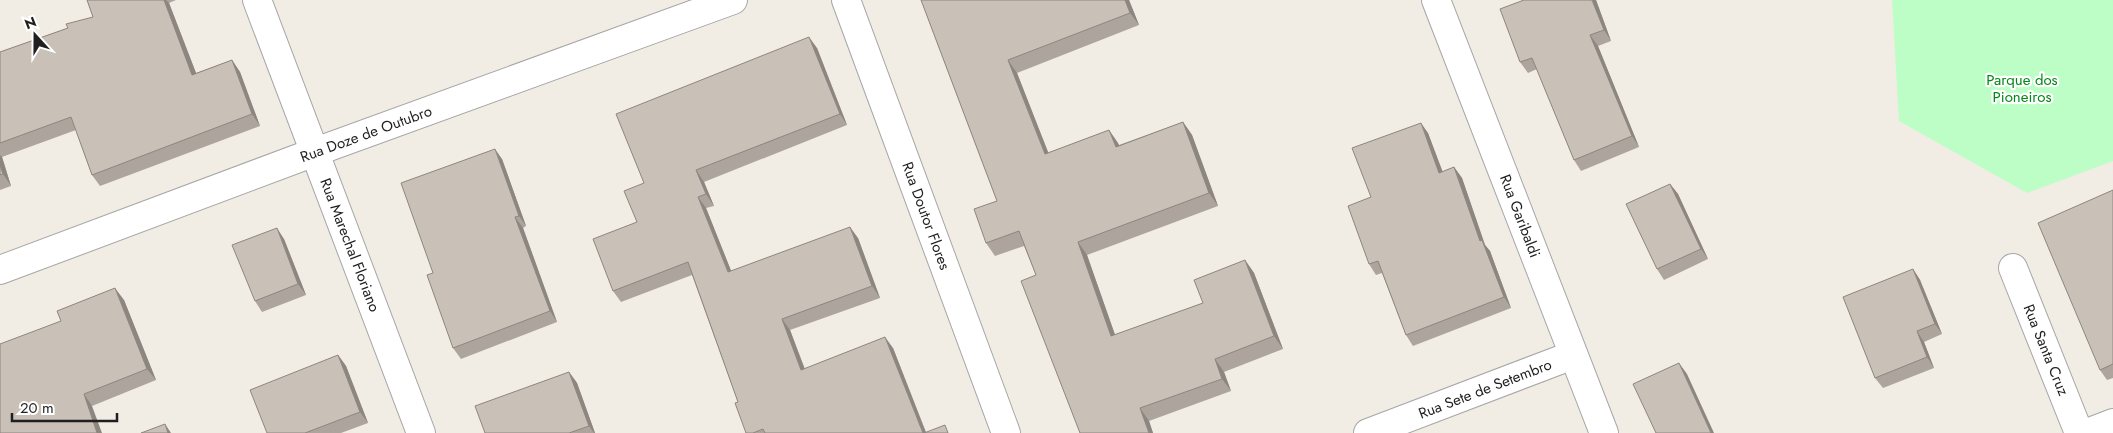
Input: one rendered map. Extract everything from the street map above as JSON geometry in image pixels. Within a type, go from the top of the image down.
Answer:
[{"type":"street","name":"Rua Marechal Floriano","points":[[257,0],[421,433]]},
{"type":"street","name":"Rua Doze de Outubro","points":[[0,270],[315,152],[733,0]]},
{"type":"street","name":"Rua Doutor Flores","points":[[846,0],[1006,433]]},
{"type":"street","name":"Rua Garibaldi","points":[[1436,0],[1604,433]]},
{"type":"street","name":"Rua Santa Cruz","points":[[2013,268],[2079,433]]},
{"type":"street","name":"Rua Sete de Setembro","points":[[1368,433],[1574,355]]},
{"type":"street","points":[[2087,433],[2113,423]]},
{"type":"green space","name":"Parque dos Pioneiros","points":[[1892,0],[2113,0],[2113,161],[2027,193],[1899,121]]},
{"type":"building","points":[[87,0],[164,0],[192,75],[232,60],[252,114],[92,175],[71,117],[0,143],[0,52],[68,28],[66,24],[93,17]]},
{"type":"building","points":[[921,0],[1125,0],[1130,13],[1008,60],[1045,154],[1109,130],[1116,147],[1183,122],[1209,193],[1078,242],[1111,336],[1203,303],[1194,280],[1245,260],[1274,336],[1215,359],[1222,379],[1140,408],[1149,433],[1080,433],[1021,281],[1036,275],[1019,231],[986,243],[974,209],[997,201]]},
{"type":"building","points":[[1524,0],[1592,0],[1604,30],[1590,35],[1632,136],[1574,160],[1532,58],[1520,62],[1500,9]]},
{"type":"building","points":[[809,37],[840,114],[696,170],[706,194],[698,197],[728,272],[850,227],[872,286],[782,319],[801,370],[885,337],[923,433],[765,433],[763,429],[753,433],[746,433],[735,403],[738,402],[688,262],[613,291],[593,239],[637,222],[624,191],[644,183],[616,114]]},
{"type":"building","points":[[1421,123],[1439,173],[1454,167],[1480,241],[1482,240],[1504,297],[1406,335],[1378,261],[1369,264],[1348,206],[1371,197],[1352,148]]},
{"type":"building","points":[[495,149],[519,216],[515,217],[550,311],[453,348],[427,275],[433,273],[401,183]]},
{"type":"building","points":[[1670,184],[1701,249],[1657,269],[1626,204]]},
{"type":"building","points":[[2113,190],[2113,364],[2100,370],[2038,223]]},
{"type":"building","points":[[277,228],[298,284],[255,301],[232,245]]},
{"type":"building","points":[[1913,269],[1935,324],[1917,331],[1927,357],[1875,378],[1843,297]]},
{"type":"building","points":[[115,288],[147,369],[84,394],[97,433],[0,433],[0,344],[61,321],[57,311]]},
{"type":"building","points":[[338,355],[360,412],[305,433],[267,433],[250,390]]},
{"type":"building","points":[[1679,363],[1711,433],[1656,433],[1633,384]]},
{"type":"building","points":[[569,372],[589,426],[569,433],[485,433],[475,406]]},
{"type":"building","points":[[165,424],[168,433],[141,433]]},
{"type":"building","points":[[945,425],[948,433],[924,433]]}]
